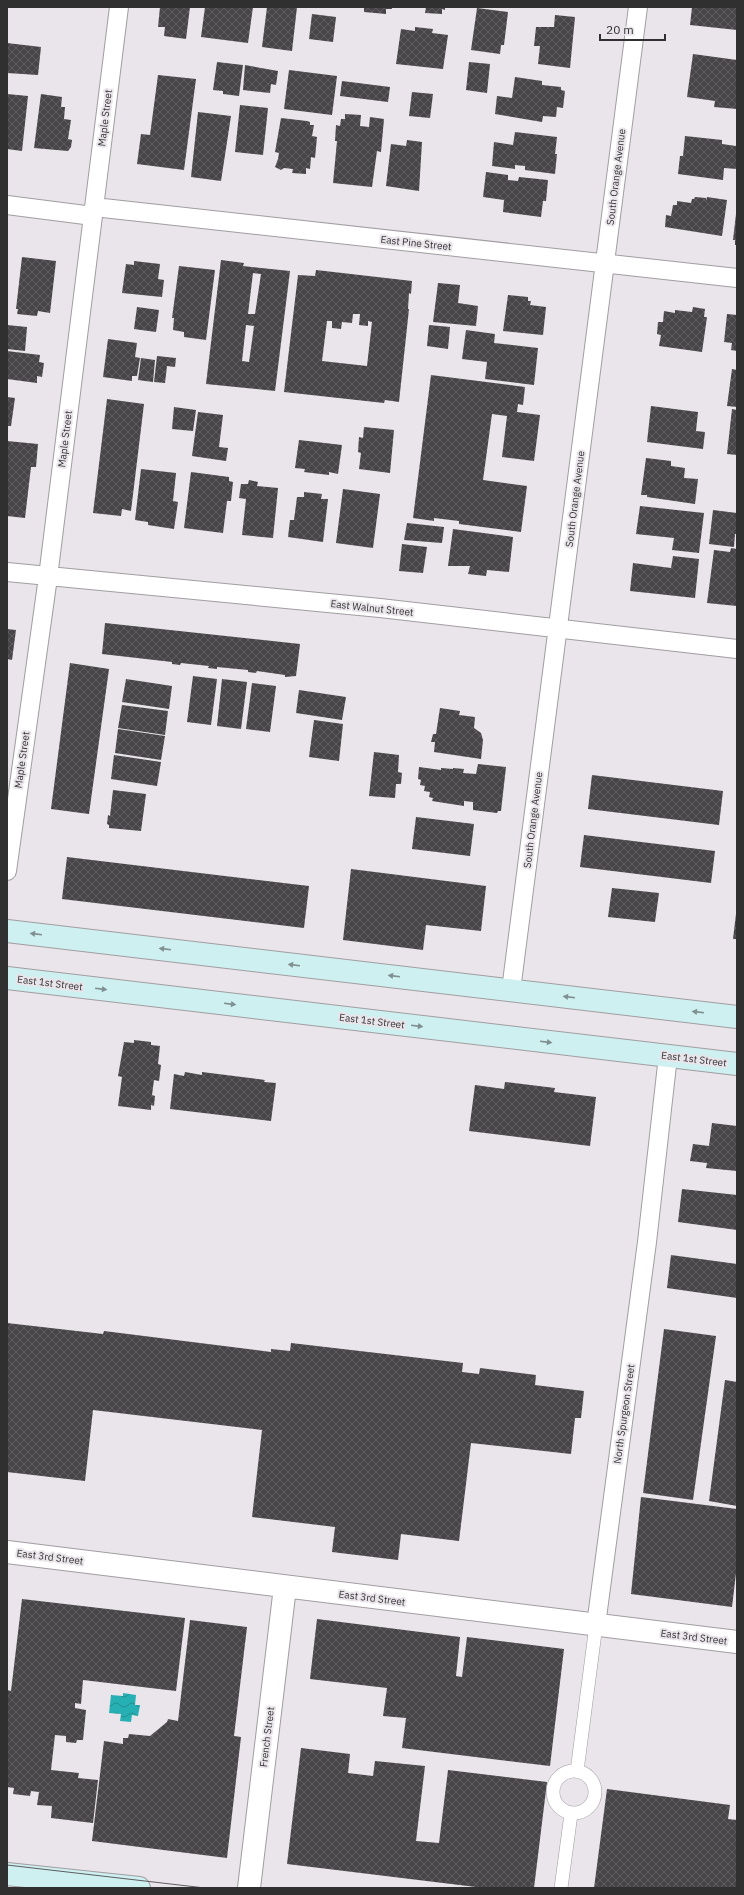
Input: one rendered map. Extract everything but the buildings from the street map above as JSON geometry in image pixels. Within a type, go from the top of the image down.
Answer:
[{"type":"main road","points":[[7,931],[737,1017]]},
{"type":"main road","name":"East 1st Street","points":[[7,978],[737,1064]]},
{"type":"main road","points":[[7,1874],[139,1888]]},
{"type":"street","name":"Maple Street","points":[[7,871],[48,577],[119,7]]},
{"type":"street","name":"South Orange Avenue","points":[[511,990],[638,7]]},
{"type":"street","name":"East Pine Street","points":[[7,205],[94,211],[605,263],[737,278]]},
{"type":"street","name":"East Walnut Street","points":[[7,572],[380,608],[737,649]]},
{"type":"street","name":"North Spurgeon Street","points":[[577,1771],[647,1242],[668,1056]]},
{"type":"street","name":"East 3rd Street","points":[[7,1552],[737,1642]]},
{"type":"street","name":"French Street","points":[[249,1888],[285,1587]]},
{"type":"street","points":[[570,1771],[577,1771],[585,1774],[591,1779],[595,1786],[596,1795],[593,1803],[587,1809],[580,1813],[571,1814],[558,1806],[554,1800],[554,1784],[558,1778],[570,1771]]},
{"type":"street","points":[[561,1888],[571,1814]]},
{"type":"water","points":[[123,1693],[136,1695],[135,1705],[140,1705],[138,1716],[132,1715],[131,1722],[120,1721],[121,1714],[109,1713],[111,1695],[123,1696]]},
{"type":"tram line","points":[[7,1865],[205,1888]]}]
